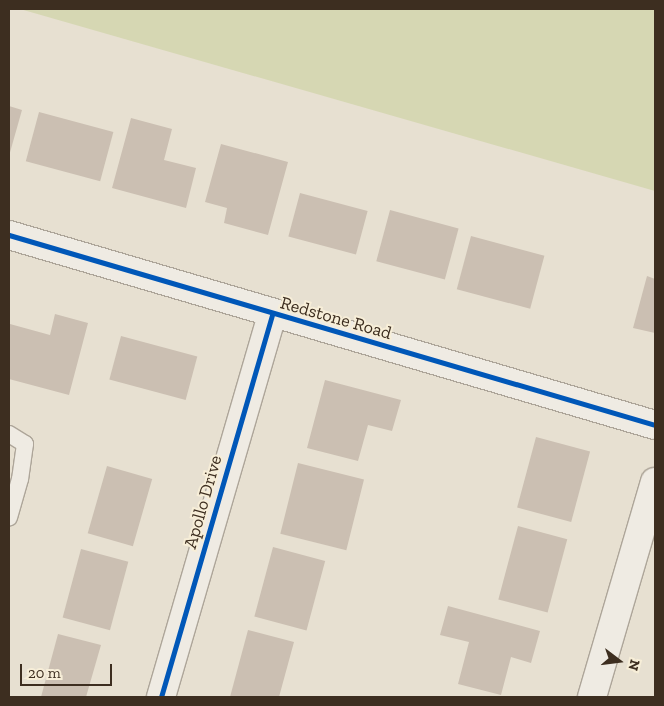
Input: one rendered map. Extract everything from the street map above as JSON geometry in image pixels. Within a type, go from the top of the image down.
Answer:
[{"type":"street","name":"Redstone Road","points":[[9,235],[272,314],[655,425]]},
{"type":"street","name":"Apollo Drive","points":[[161,697],[272,314]]},
{"type":"street","points":[[592,697],[655,482]]},
{"type":"lane","points":[[9,434],[25,444],[20,478],[9,517]]},
{"type":"green space","points":[[20,9],[655,9],[655,191]]},
{"type":"building","points":[[9,106],[22,110],[9,156]]},
{"type":"building","points":[[39,112],[113,132],[100,181],[26,161]]},
{"type":"building","points":[[131,118],[172,129],[164,160],[196,168],[186,208],[112,188]]},
{"type":"building","points":[[221,144],[288,162],[268,235],[224,223],[227,208],[205,202]]},
{"type":"building","points":[[300,193],[368,211],[356,255],[288,236]]},
{"type":"building","points":[[390,210],[459,228],[445,280],[376,261]]},
{"type":"building","points":[[471,236],[544,256],[530,309],[457,289]]},
{"type":"building","points":[[647,276],[655,279],[655,333],[633,328]]},
{"type":"building","points":[[55,314],[88,323],[69,395],[9,379],[10,324],[50,335]]},
{"type":"building","points":[[121,336],[197,356],[186,400],[109,379]]},
{"type":"building","points":[[325,380],[401,400],[392,431],[368,425],[358,461],[307,448]]},
{"type":"building","points":[[536,437],[590,451],[571,522],[517,508]]},
{"type":"building","points":[[298,463],[364,479],[346,550],[280,534]]},
{"type":"building","points":[[107,466],[152,479],[133,546],[88,533]]},
{"type":"building","points":[[518,526],[567,539],[548,613],[498,599]]},
{"type":"building","points":[[273,547],[325,561],[307,631],[254,617]]},
{"type":"building","points":[[81,549],[128,562],[110,630],[63,618]]},
{"type":"building","points":[[448,606],[540,631],[531,663],[511,657],[501,695],[458,684],[469,642],[440,635]]},
{"type":"building","points":[[248,630],[294,642],[279,697],[230,697]]},
{"type":"building","points":[[58,634],[101,645],[86,697],[41,697]]},
{"type":"cycle path","points":[[9,235],[655,425]]},
{"type":"cycle path","points":[[161,697],[272,314]]}]
